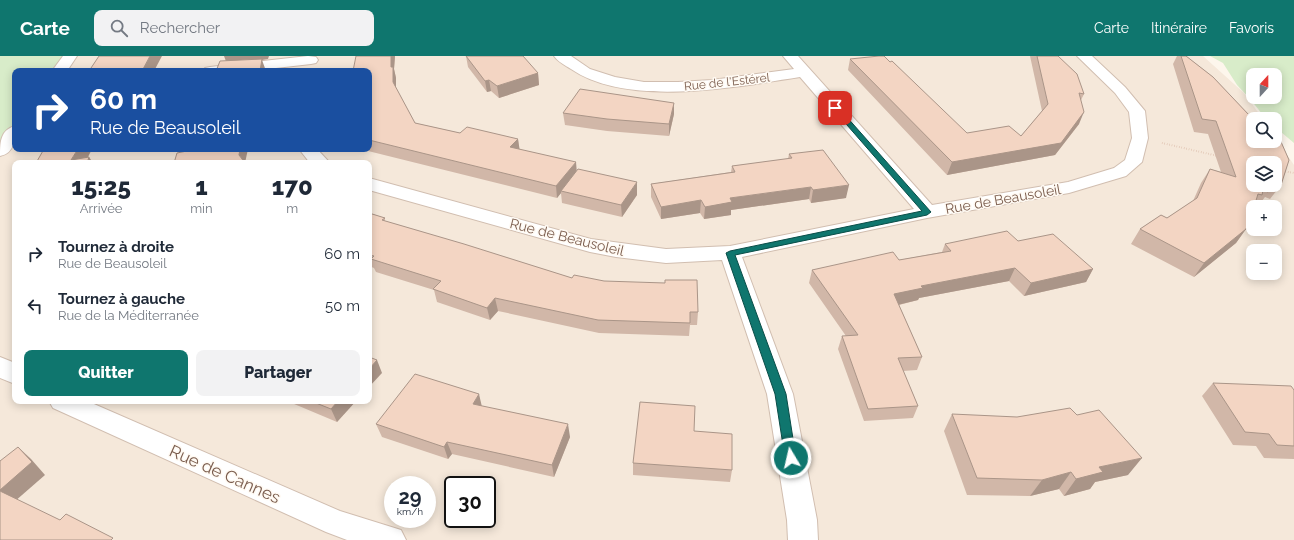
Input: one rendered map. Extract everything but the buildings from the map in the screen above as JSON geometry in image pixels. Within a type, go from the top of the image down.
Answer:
[{"type":"street","points":[[61,68],[70,56]]},
{"type":"street","name":"Rue de l'Estérel","points":[[561,56],[579,69],[595,76],[633,84],[656,86],[708,86],[804,72]]},
{"type":"street","points":[[790,56],[927,212]]},
{"type":"street","name":"Rue de Beausoleil","points":[[372,185],[590,245],[616,250],[666,256],[730,253],[927,212],[1069,187],[1120,172],[1133,162],[1140,138],[1137,111],[1120,90],[1084,56]]},
{"type":"street","points":[[244,68],[311,62]]},
{"type":"street","points":[[0,151],[12,135]]},
{"type":"street","points":[[311,152],[318,160]]},
{"type":"street","points":[[730,253],[780,394],[802,520],[803,540]]},
{"type":"street","points":[[0,366],[12,373]]},
{"type":"street","name":"Rue de Cannes","points":[[69,404],[336,523],[391,540]]},
{"type":"path","points":[[1140,138],[1223,157]]},
{"type":"path","points":[[1282,170],[1294,173]]},
{"type":"shaded area","points":[[0,56],[1203,56],[1244,93],[1246,96],[1246,104],[1252,104],[1258,112],[1246,112],[1246,148],[1282,147],[1294,165],[1294,540],[0,540]]},
{"type":"green space","points":[[0,56],[70,56],[61,68],[12,68],[12,135],[0,151]]},
{"type":"green space","points":[[1210,56],[1294,56],[1294,143],[1282,133],[1282,112],[1260,112],[1254,104],[1282,104],[1282,68],[1246,68],[1246,95],[1237,85],[1223,63]]},
{"type":"route","points":[[791,458],[780,394],[730,253],[927,212],[835,108]]}]
